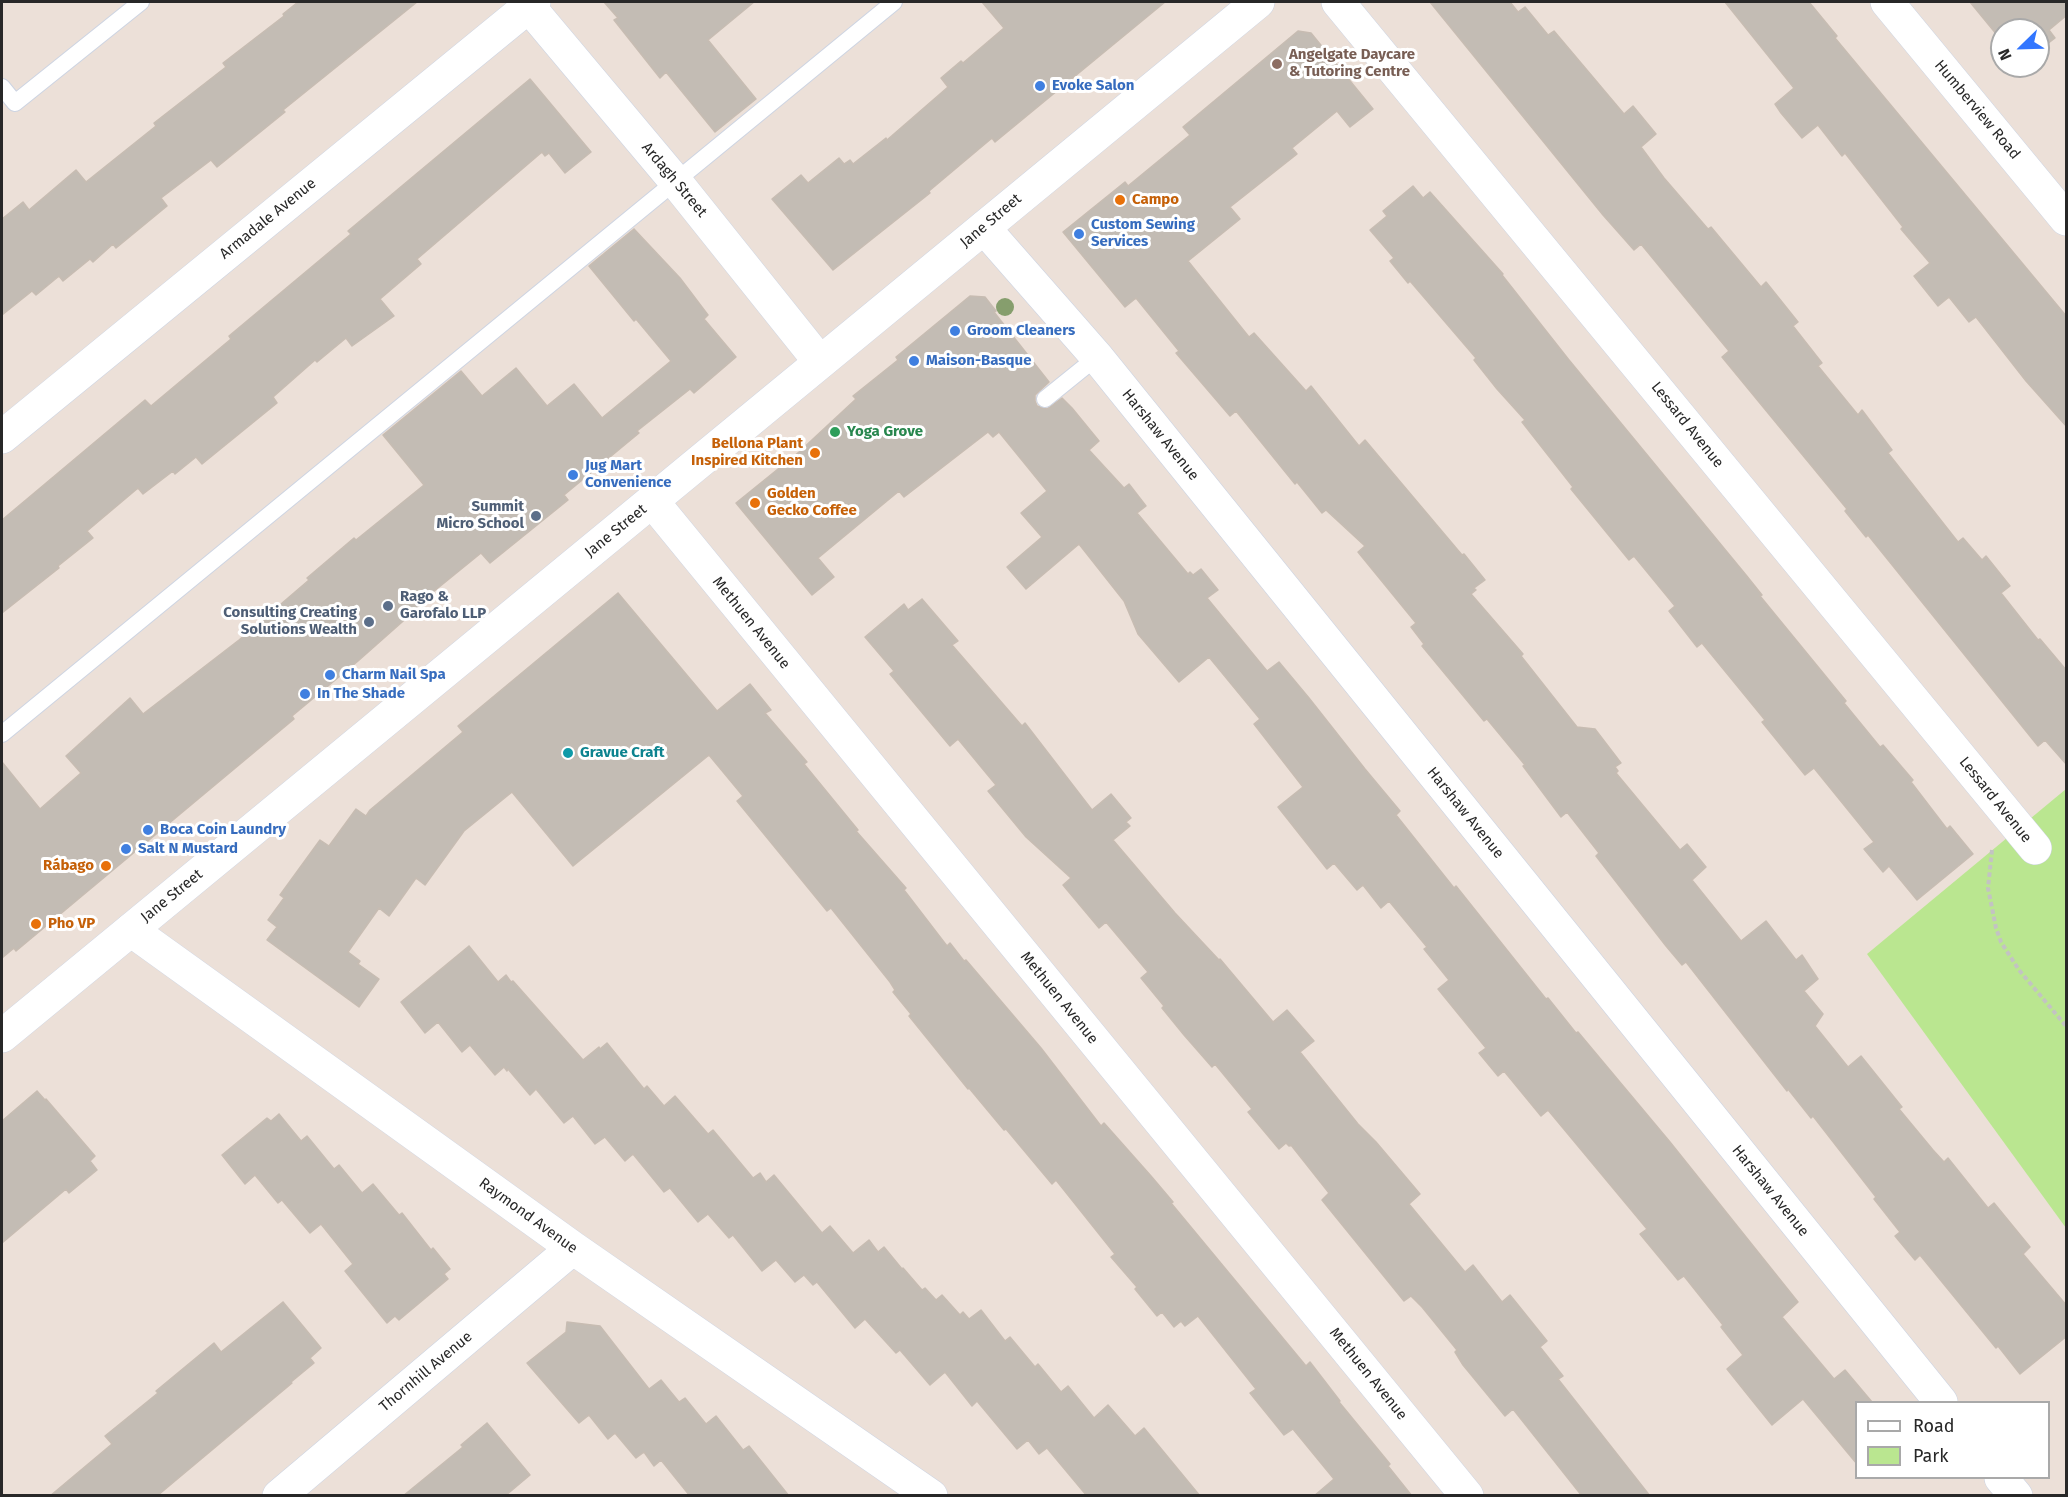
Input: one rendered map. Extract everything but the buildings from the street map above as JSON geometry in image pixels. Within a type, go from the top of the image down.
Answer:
[{"type":"street","name":"Jane Street","points":[[2,1036],[1258,2]]},
{"type":"street","name":"Lessard Avenue","points":[[1338,2],[2025,837]]},
{"type":"street","name":"Humberview Road","points":[[1887,2],[2067,219]]},
{"type":"street","name":"Ardagh Street","points":[[529,3],[820,362]]},
{"type":"street","name":"Armadale Avenue","points":[[2,437],[529,3]]},
{"type":"street","name":"Harshaw Avenue","points":[[984,228],[1097,357],[1940,1401]]},
{"type":"street","name":"Methuen Avenue","points":[[652,501],[1467,1496]]},
{"type":"street","name":"Raymond Avenue","points":[[131,930],[573,1248],[931,1496]]},
{"type":"street","name":"Thornhill Avenue","points":[[279,1496],[573,1248]]},
{"type":"street","points":[[2002,1479],[2016,1496]]},
{"type":"lane","points":[[2,87],[15,103],[141,2]]},
{"type":"lane","points":[[2,734],[894,2]]},
{"type":"lane","points":[[1045,399],[1097,357]]},
{"type":"path","points":[[2025,837],[1993,842],[1988,888],[1996,928],[2009,956],[2067,1026]]},
{"type":"green space","points":[[2066,789],[2066,1228],[1867,954]]},
{"type":"place","name":"Angelgate Daycare & Tutoring Centre","points":[[1277,64]]},
{"type":"place","name":"Evoke Salon","points":[[1040,86]]},
{"type":"place","name":"Campo","points":[[1120,200]]},
{"type":"place","name":"Custom Sewing Services","points":[[1079,234]]},
{"type":"place","name":"Groom Cleaners","points":[[955,331]]},
{"type":"place","name":"Maison-Basque","points":[[914,361]]},
{"type":"place","name":"Yoga Grove","points":[[835,432]]},
{"type":"place","name":"Bellona Plant Inspired Kitchen","points":[[815,453]]},
{"type":"place","name":"Jug Mart Convenience","points":[[573,475]]},
{"type":"place","name":"Golden Gecko Coffee","points":[[755,503]]},
{"type":"place","name":"Summit Micro School","points":[[536,516]]},
{"type":"place","name":"Rago & Garofalo LLP","points":[[388,606]]},
{"type":"place","name":"Consulting Creating Solutions Wealth","points":[[369,622]]},
{"type":"place","name":"Charm Nail Spa","points":[[330,675]]},
{"type":"place","name":"In The Shade","points":[[305,694]]},
{"type":"place","name":"Gravue Craft","points":[[568,753]]},
{"type":"place","name":"Boca Coin Laundry","points":[[148,830]]},
{"type":"place","name":"Salt N Mustard","points":[[126,849]]},
{"type":"place","name":"Rábago","points":[[106,866]]},
{"type":"place","name":"Pho VP","points":[[36,924]]}]
